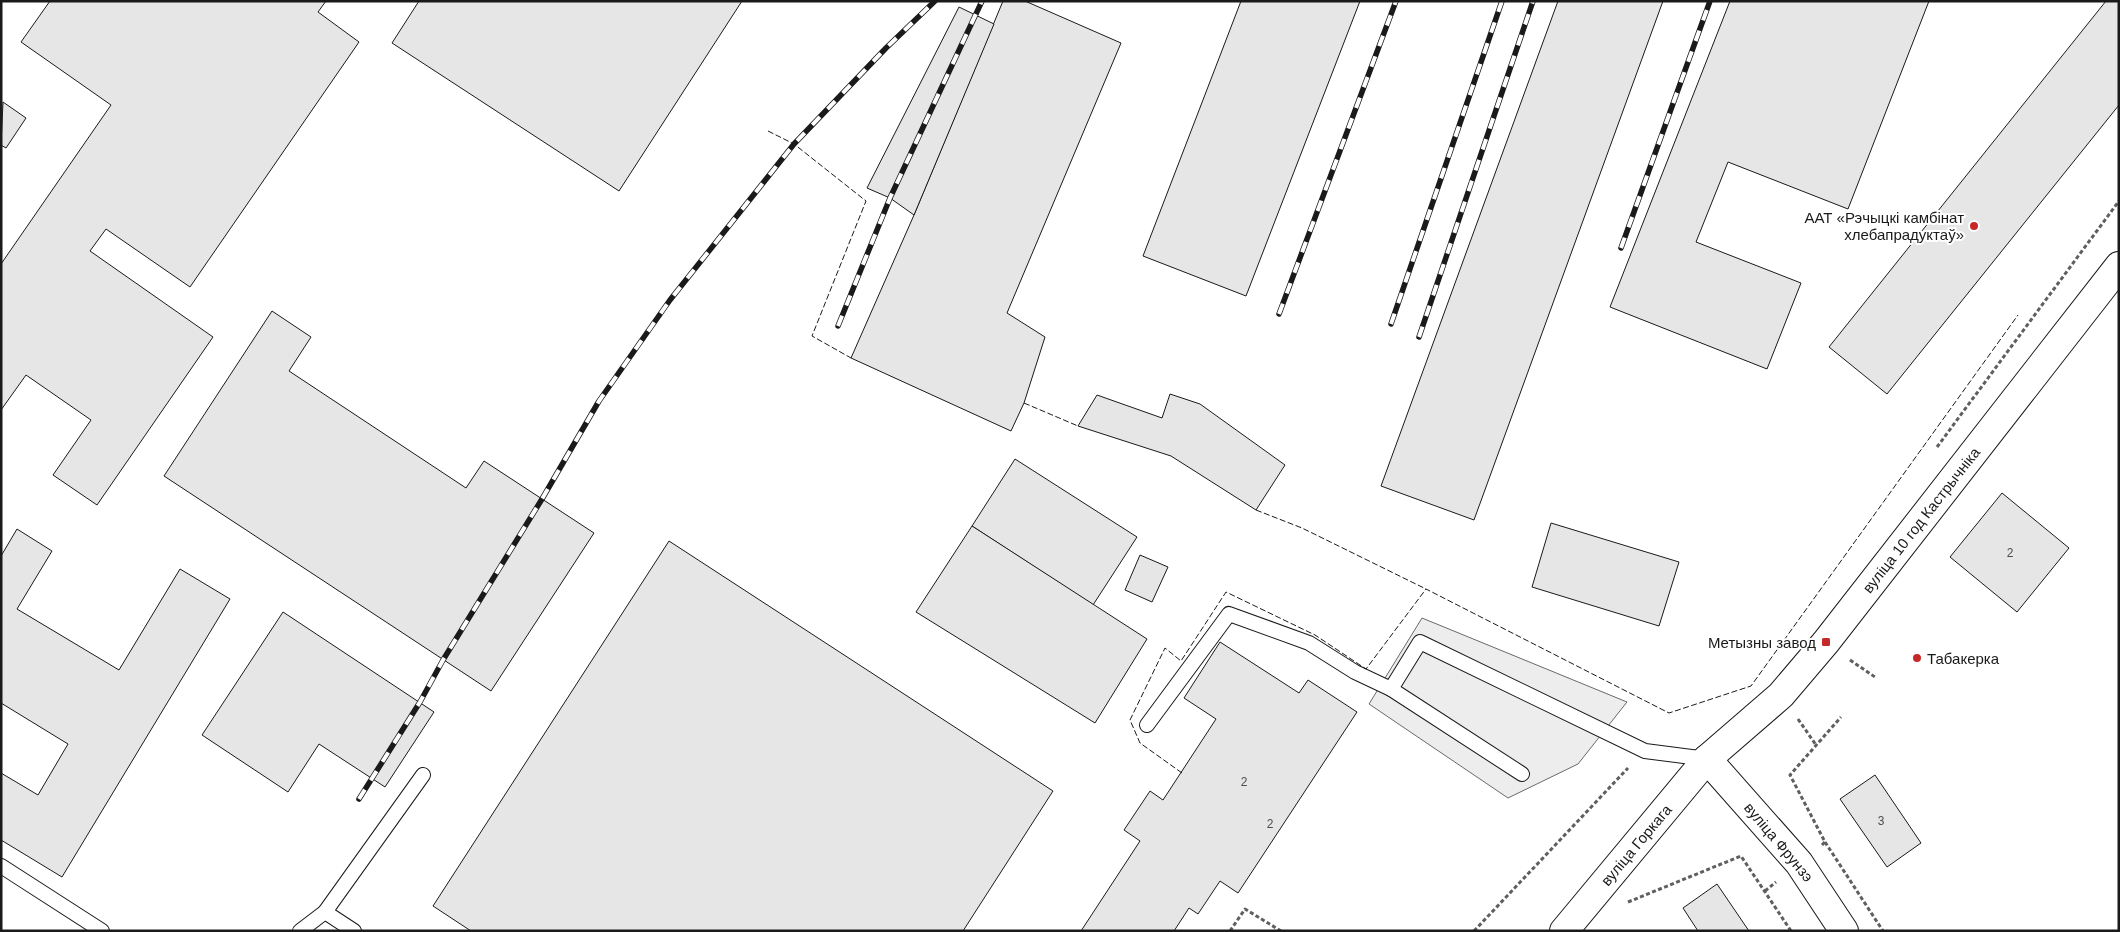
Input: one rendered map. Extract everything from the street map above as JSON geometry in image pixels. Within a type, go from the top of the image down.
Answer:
[{"type":"street","name":"вуліца 10 год Кастрычніка","points":[[1707,759],[1781,695],[1826,642],[2119,266]]},
{"type":"street","name":"вуліца Фрунзэ","points":[[1707,759],[1799,863],[1844,931]]},
{"type":"street","name":"вуліца Горкага","points":[[1564,931],[1707,759]]},
{"type":"lane","points":[[1147,726],[1229,614],[1309,643],[1356,672],[1391,689],[1522,774]]},
{"type":"lane","points":[[1391,689],[1420,642],[1644,751],[1707,759]]},
{"type":"lane","points":[[300,931],[326,912],[423,775]]},
{"type":"lane","points":[[1,866],[102,931]]},
{"type":"lane","points":[[326,912],[354,931]]},
{"type":"path","points":[[1841,717],[1790,775],[1825,842],[1884,931]]},
{"type":"path","points":[[1474,931],[1644,751]]},
{"type":"path","points":[[1765,891],[1825,842]]},
{"type":"path","points":[[1622,905],[1742,856],[1791,931]]},
{"type":"path","points":[[1230,931],[1245,909],[1280,931]]},
{"type":"shaded area","points":[[1422,618],[1627,702],[1578,764],[1508,798],[1369,704]]},
{"type":"building","points":[[50,1],[326,1],[318,12],[359,42],[190,287],[106,229],[90,251],[213,337],[97,505],[53,475],[91,420],[26,375],[1,410],[1,264],[111,105],[21,42]]},
{"type":"building","points":[[419,1],[742,1],[619,191],[392,43]]},
{"type":"building","points":[[1003,1],[1025,1],[1121,43],[1007,313],[1045,337],[1024,403],[1011,431],[851,358],[914,215]]},
{"type":"building","points":[[1241,1],[1360,1],[1246,296],[1143,256]]},
{"type":"building","points":[[1558,1],[1663,1],[1474,520],[1381,486]]},
{"type":"building","points":[[1730,1],[1929,1],[1848,209],[1728,162],[1696,242],[1801,283],[1767,369],[1610,307]]},
{"type":"building","name":"ААТ «Рэчыцкі камбінат хлебапрадуктаў»","points":[[2106,1],[2119,1],[2119,105],[1887,394],[1829,347]]},
{"type":"building","points":[[959,7],[994,24],[914,215],[890,198],[867,188]]},
{"type":"building","points":[[3,102],[26,118],[6,148],[1,145]]},
{"type":"building","points":[[272,311],[311,337],[289,371],[466,488],[484,461],[594,533],[491,691],[164,476]]},
{"type":"building","points":[[1170,394],[1200,404],[1285,465],[1256,510],[1171,456],[1078,426],[1097,395],[1162,418]]},
{"type":"building","points":[[1015,459],[1137,537],[1093,605],[972,526]]},
{"type":"building","points":[[2002,493],[2069,548],[2017,612],[1950,557]]},
{"type":"building","points":[[1551,523],[1679,562],[1659,626],[1532,587]]},
{"type":"building","points":[[972,526],[1147,639],[1095,723],[916,612]]},
{"type":"building","points":[[17,529],[52,551],[17,609],[119,670],[180,569],[230,599],[62,877],[1,840],[1,773],[38,795],[68,744],[1,703],[1,556]]},
{"type":"building","points":[[669,541],[1053,791],[963,931],[471,931],[433,906]]},
{"type":"building","points":[[1140,555],[1168,567],[1152,602],[1125,590]]},
{"type":"building","points":[[283,612],[434,712],[385,787],[319,744],[288,792],[202,735]]},
{"type":"building","points":[[1220,642],[1299,693],[1308,680],[1357,712],[1238,893],[1220,881],[1198,914],[1189,908],[1174,931],[1081,931],[1140,841],[1124,830],[1150,791],[1163,800],[1216,719],[1184,698]]},
{"type":"building","points":[[1875,775],[1921,843],[1887,867],[1840,799]]},
{"type":"building","points":[[1717,884],[1749,931],[1698,931],[1683,908]]},
{"type":"railway","points":[[359,799],[420,702],[443,660],[542,499],[599,401],[670,300],[794,144],[886,48],[935,1]]},
{"type":"railway","points":[[838,326],[890,198],[982,1]]},
{"type":"railway","points":[[1279,314],[1396,1]]},
{"type":"railway","points":[[1391,324],[1502,1]]},
{"type":"railway","points":[[1419,337],[1533,1]]},
{"type":"railway","points":[[1621,248],[1710,1]]},
{"type":"fence","points":[[768,131],[794,144],[866,201],[812,336],[851,358]]},
{"type":"fence","points":[[1182,773],[1140,743],[1130,720],[1165,648],[1181,661],[1226,592],[1315,635],[1366,669],[1426,589],[1669,713],[1751,686],[2018,315]]},
{"type":"fence","points":[[1024,403],[1078,426]]},
{"type":"fence","points":[[1256,510],[1302,528],[1426,589]]},
{"type":"place","name":"ААТ «Рэчыцкі камбінат хлебапрадуктаў»","points":[[1974,226]]},
{"type":"place","name":"Метызны завод","points":[[1826,642]]},
{"type":"place","name":"Табакерка","points":[[1917,658]]}]
